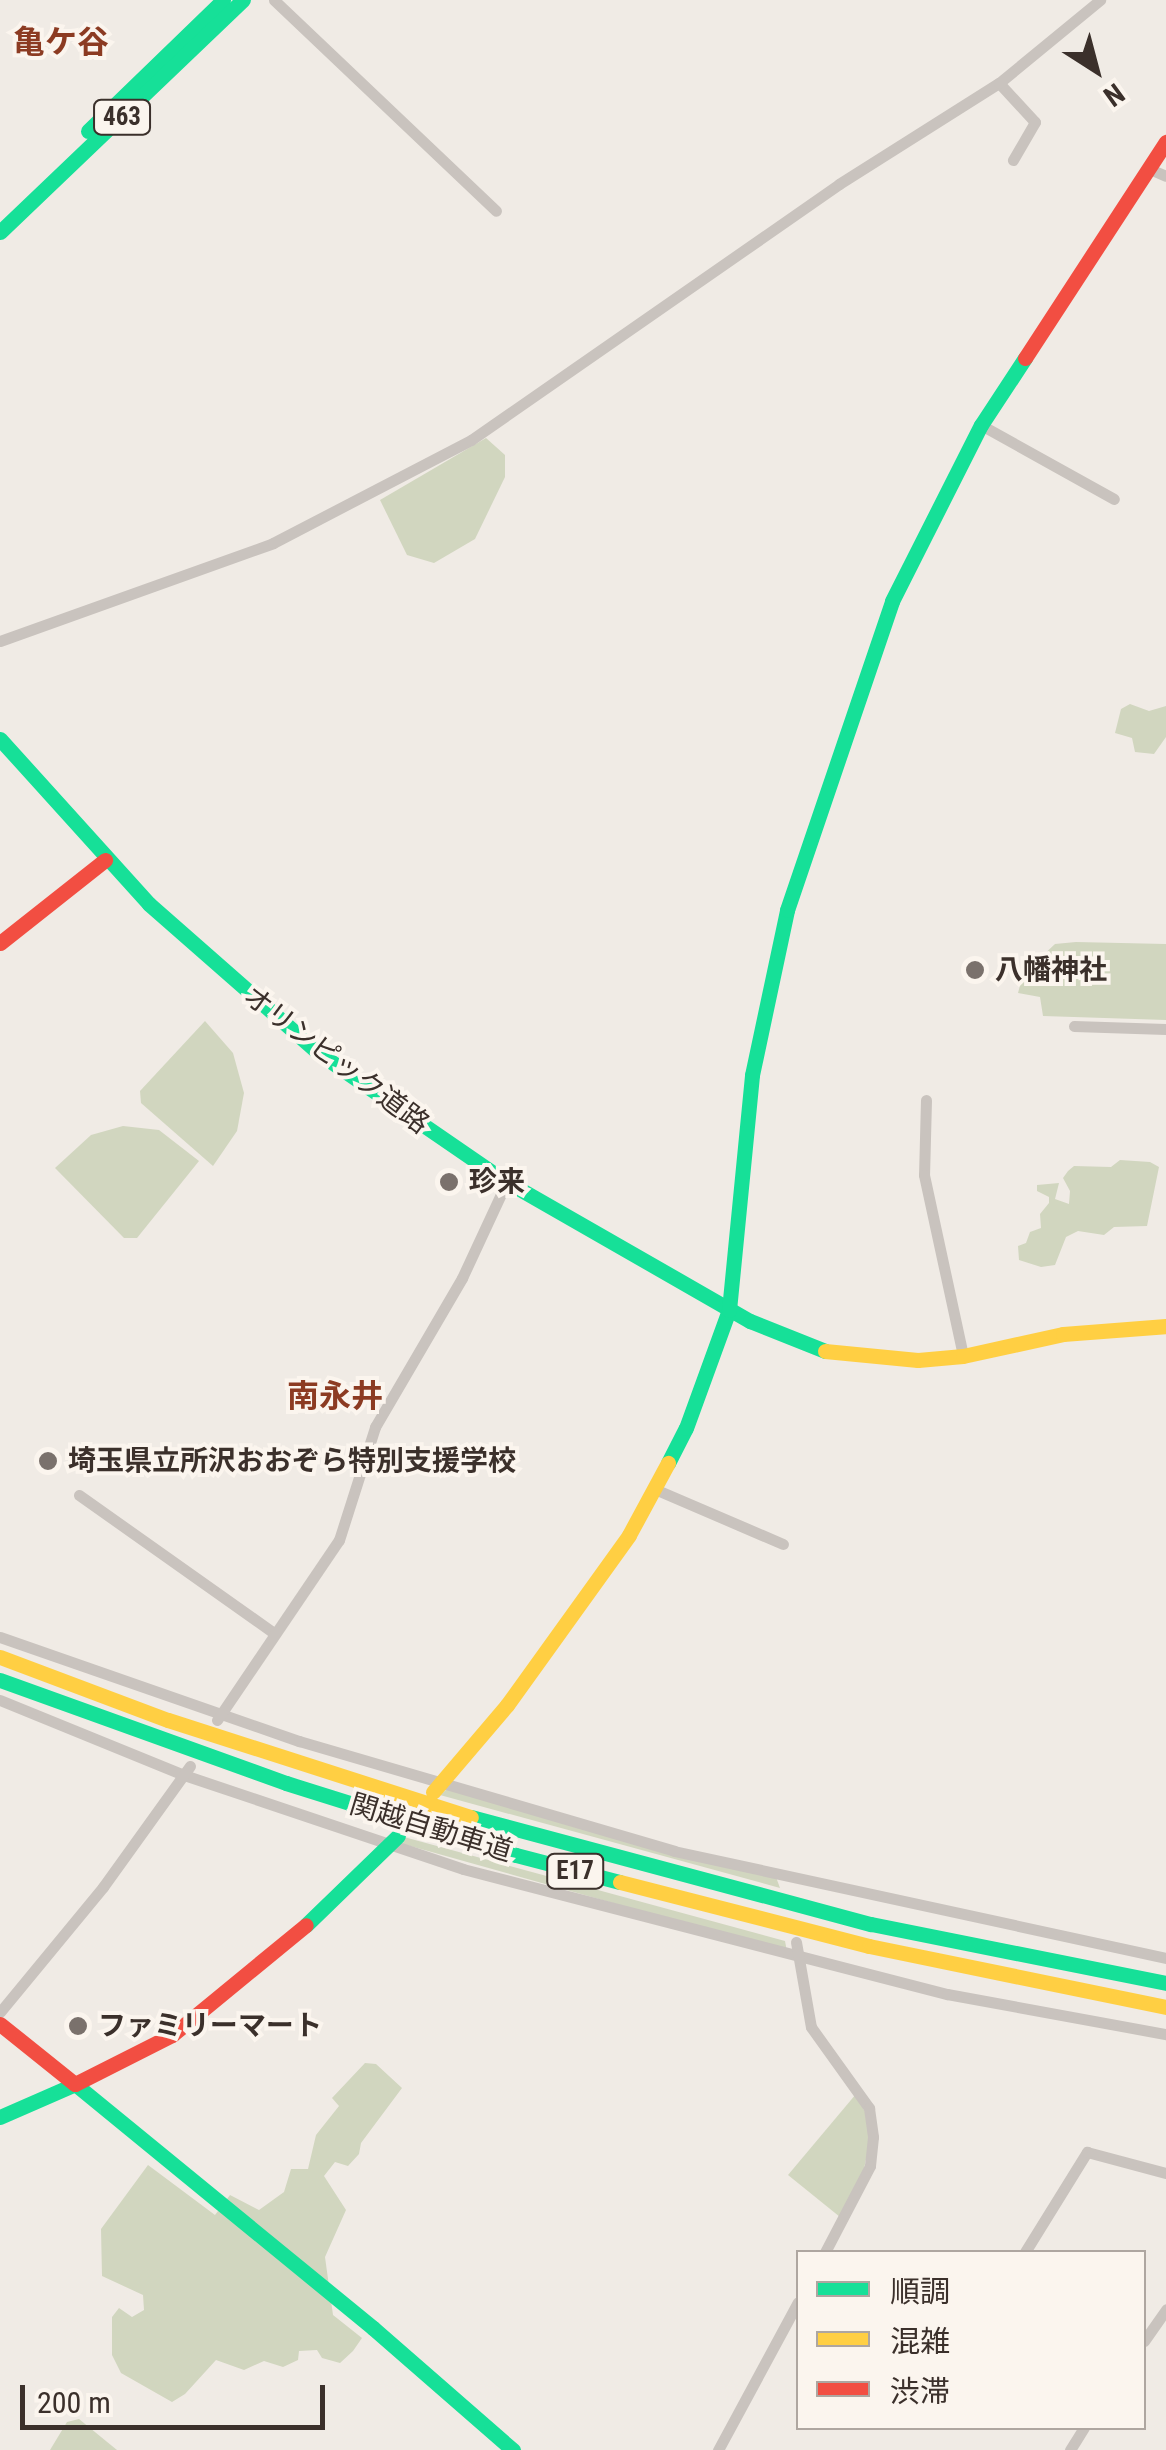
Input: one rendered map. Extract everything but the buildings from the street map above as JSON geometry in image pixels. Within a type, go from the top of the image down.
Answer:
[{"type":"main road","name":"463","points":[[0,215],[223,0]]},
{"type":"main road","name":"463","points":[[0,232],[244,0]]},
{"type":"main road","points":[[437,1788],[543,1657],[657,1490],[686,1428],[729,1310],[752,1075],[802,858],[892,601],[920,538],[981,426],[1159,173],[1166,142]]},
{"type":"main road","name":"オリンピック道路","points":[[0,739],[105,860],[226,976],[320,1054],[398,1112],[507,1181],[729,1310],[824,1350],[884,1359],[963,1356],[1063,1334],[1166,1326]]},
{"type":"main road","points":[[0,943],[105,860]]},
{"type":"main road","name":"関越自動車道","points":[[0,1657],[168,1720],[525,1834],[872,1924],[1166,1982]]},
{"type":"main road","name":"関越自動車道","points":[[0,1680],[268,1776],[516,1855],[851,1942],[1166,2006]]},
{"type":"main road","points":[[0,2116],[75,2084],[172,2035],[212,2006],[330,1904],[395,1840]]},
{"type":"main road","points":[[0,2024],[373,2328],[513,2450]]},
{"type":"street","points":[[274,0],[496,211]]},
{"type":"street","points":[[0,641],[274,543],[471,440],[839,184],[999,83],[1100,0]]},
{"type":"street","points":[[999,83],[1035,122],[1013,160]]},
{"type":"street","points":[[981,426],[1114,499]]},
{"type":"street","points":[[1074,1026],[1166,1029]]},
{"type":"street","points":[[926,1100],[924,1175],[963,1356]]},
{"type":"street","points":[[220,1717],[339,1540],[374,1427],[462,1278],[507,1181]]},
{"type":"street","points":[[657,1490],[783,1544]]},
{"type":"street","points":[[79,1496],[275,1634]]},
{"type":"street","points":[[0,1637],[220,1717],[437,1788],[674,1851],[1166,1958]]},
{"type":"street","points":[[0,1700],[187,1771],[395,1840],[462,1870],[948,1994],[1166,2034]]},
{"type":"street","points":[[0,2012],[104,1887],[187,1771]]},
{"type":"street","points":[[786,1889],[787,1875]]},
{"type":"street","points":[[796,1942],[795,1957],[810,2027],[868,2108],[873,2138],[870,2166],[826,2250]]},
{"type":"street","points":[[1026,2250],[1087,2152],[1166,2173]]},
{"type":"street","points":[[718,2450],[796,2306]]},
{"type":"street","points":[[1146,2337],[1166,2309]]},
{"type":"green space","points":[[486,438],[505,455],[505,477],[475,539],[434,563],[407,555],[380,500]]},
{"type":"green space","points":[[1130,704],[1149,711],[1166,706],[1166,737],[1154,754],[1135,752],[1132,738],[1115,733],[1121,709]]},
{"type":"green space","points":[[1055,944],[1166,944],[1166,1020],[1043,1016],[1040,997],[1018,993],[1023,974]]},
{"type":"green space","points":[[205,1021],[233,1053],[244,1093],[237,1131],[213,1166],[141,1103],[140,1091]]},
{"type":"green space","points":[[123,1126],[159,1130],[199,1161],[137,1238],[124,1238],[55,1168],[91,1135]]},
{"type":"green space","points":[[1120,1160],[1150,1162],[1159,1167],[1147,1226],[1114,1227],[1104,1235],[1078,1231],[1066,1237],[1055,1265],[1041,1267],[1019,1260],[1018,1246],[1026,1243],[1030,1232],[1041,1228],[1040,1214],[1049,1203],[1049,1197],[1037,1191],[1037,1185],[1059,1183],[1055,1199],[1069,1204],[1070,1191],[1063,1178],[1068,1171],[1074,1166],[1111,1167]]},
{"type":"green space","points":[[447,1789],[776,1877],[780,1888],[440,1795]]},
{"type":"green space","points":[[404,1837],[785,1941],[787,1952],[403,1844]]},
{"type":"green space","points":[[365,2063],[376,2064],[402,2088],[361,2143],[359,2154],[348,2166],[335,2162],[324,2176],[346,2210],[325,2257],[333,2315],[362,2338],[353,2351],[340,2363],[322,2358],[317,2350],[299,2351],[298,2360],[283,2367],[264,2361],[244,2370],[216,2360],[185,2394],[172,2402],[121,2373],[112,2355],[112,2317],[119,2308],[132,2317],[144,2310],[143,2295],[102,2276],[101,2229],[148,2165],[215,2215],[230,2195],[259,2210],[284,2192],[291,2169],[308,2169],[316,2135],[339,2106],[332,2098]]},
{"type":"green space","points":[[856,2094],[865,2112],[870,2140],[864,2169],[840,2217],[788,2175]]},
{"type":"green space","points":[[79,2419],[117,2450],[50,2450],[67,2422]]},
{"type":"traffic: fast","points":[[88,131],[223,0]]},
{"type":"traffic: fast","points":[[0,232],[243,0]]},
{"type":"traffic: fast","points":[[668,1463],[686,1428],[729,1310],[752,1075],[787,910],[892,601],[981,425],[1025,358]]},
{"type":"traffic: fast","points":[[0,739],[149,904],[320,1054],[502,1179],[750,1321],[825,1351]]},
{"type":"traffic: fast","points":[[0,1680],[286,1783],[516,1855],[620,1882]]},
{"type":"traffic: fast","points":[[471,1817],[871,1924],[1166,1983]]},
{"type":"traffic: fast","points":[[306,1925],[398,1836]]},
{"type":"traffic: fast","points":[[0,2117],[75,2084],[373,2328],[513,2450]]},
{"type":"traffic: slow","points":[[825,1351],[918,1360],[963,1356],[1063,1334],[1166,1326]]},
{"type":"traffic: slow","points":[[433,1792],[507,1705],[629,1535],[668,1463]]},
{"type":"traffic: slow","points":[[0,1657],[168,1720],[471,1817]]},
{"type":"traffic: slow","points":[[620,1882],[869,1946],[1166,2007]]},
{"type":"traffic: jam","points":[[1025,358],[1166,142]]},
{"type":"traffic: jam","points":[[0,943],[105,860]]},
{"type":"traffic: jam","points":[[0,2024],[75,2084],[172,2035],[306,1925]]},
{"type":"place","name":"八幡神社","points":[[975,970]]},
{"type":"place","name":"珍来","points":[[449,1182]]},
{"type":"place","name":"埼玉県立所沢おおぞら特別支援学校","points":[[48,1461]]},
{"type":"place","name":"ファミリーマート","points":[[78,2026]]},
{"type":"district","name":"亀ケ谷","points":[[61,42]]},
{"type":"district","name":"南永井","points":[[335,1396]]}]
